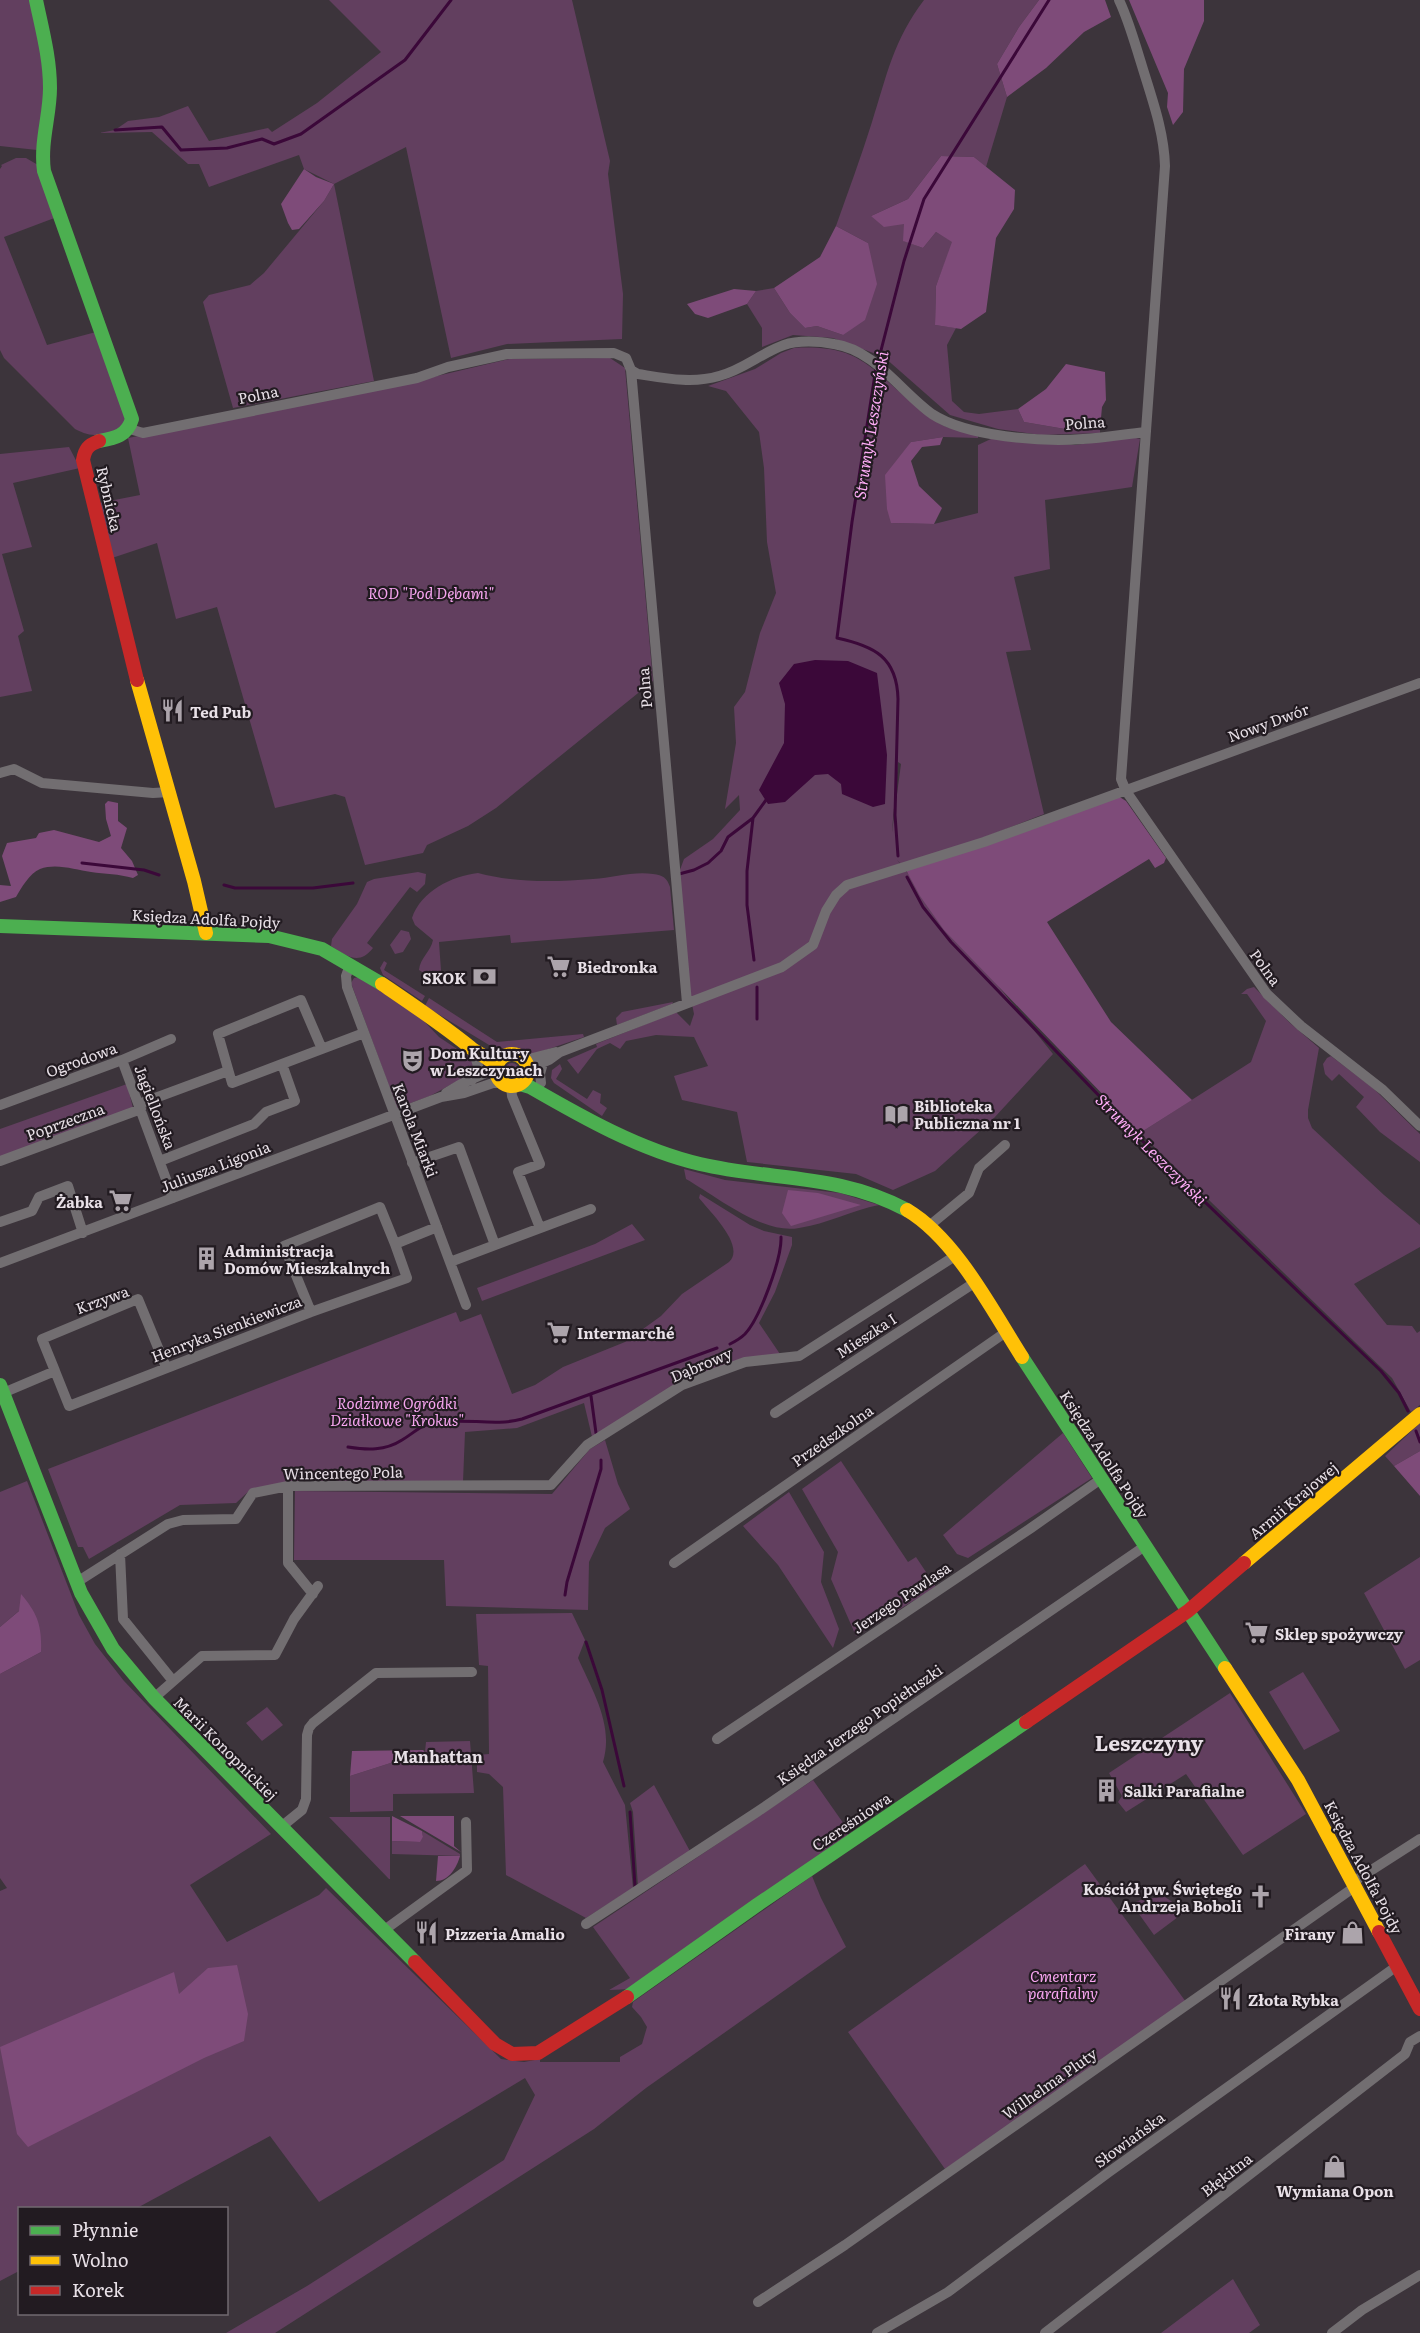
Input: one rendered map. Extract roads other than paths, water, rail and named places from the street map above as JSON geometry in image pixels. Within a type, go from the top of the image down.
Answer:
[{"type":"street","points":[[36,0],[50,74],[49,99],[42,142],[42,163],[131,412],[130,429]]},
{"type":"street","name":"Polna","points":[[1119,0],[1157,114],[1165,155],[1120,767],[1121,779],[1126,791],[1267,994],[1301,1026],[1383,1090],[1420,1126]]},
{"type":"street","name":"Polna","points":[[631,370],[638,374],[668,378],[705,379],[742,369],[783,345],[796,343],[839,345],[856,351],[877,364],[911,397],[934,415],[973,430],[1075,440],[1146,432]]},
{"type":"street","name":"Polna","points":[[130,429],[143,433],[417,378],[448,367],[507,354],[614,353],[626,358],[631,370],[687,1003]]},
{"type":"street","name":"Rybnicka","points":[[130,429],[123,436],[91,443],[86,448],[83,457],[127,645],[206,933]]},
{"type":"street","name":"Nowy Dwór","points":[[1126,791],[1420,683]]},
{"type":"street","points":[[0,773],[14,769],[42,783],[153,793],[169,792]]},
{"type":"street","points":[[505,1056],[496,1068],[498,1076],[519,1076],[560,1052],[782,967],[813,945],[826,911],[836,895],[847,885],[984,842],[1126,791]]},
{"type":"street","name":"Księdza Adolfa Pojdy","points":[[0,927],[279,937],[322,949],[350,964],[456,1034],[495,1054],[517,1055],[519,1076],[530,1087],[646,1147],[723,1170],[859,1188],[896,1203],[929,1226],[955,1256],[974,1283],[1298,1780],[1420,2009]]},
{"type":"street","name":"Karola Miarki","points":[[350,964],[346,976],[347,987],[466,1305]]},
{"type":"street","points":[[322,1049],[300,1000],[218,1034],[232,1083],[322,1049],[364,1033]]},
{"type":"street","name":"Księdza Adolfa Pojdy","points":[[456,1034],[493,1062],[496,1068]]},
{"type":"street","name":"Ogrodowa","points":[[0,1105],[171,1040]]},
{"type":"street","points":[[471,1080],[478,1066],[473,1049]]},
{"type":"street","points":[[540,1228],[518,1172],[540,1164],[512,1096],[519,1076],[543,1054],[560,1052]]},
{"type":"street","name":"Jagiellońska","points":[[122,1060],[173,1198]]},
{"type":"street","points":[[541,1083],[540,1074],[543,1063]]},
{"type":"street","points":[[160,1161],[254,1124],[266,1112],[295,1101],[282,1064]]},
{"type":"street","name":"Juliusza Ligonia","points":[[0,1263],[441,1097],[496,1068]]},
{"type":"street","name":"Poprzeczna","points":[[0,1161],[228,1071]]},
{"type":"street","name":"Księdza Adolfa Pojdy","points":[[519,1076],[541,1083],[599,1123]]},
{"type":"street","name":"Juliusza Ligonia","points":[[441,1097],[464,1093],[519,1076]]},
{"type":"street","points":[[929,1226],[969,1193],[980,1168],[1005,1145]]},
{"type":"street","points":[[412,1163],[459,1147],[495,1245]]},
{"type":"street","points":[[0,1222],[32,1211],[39,1197],[68,1186],[83,1233]]},
{"type":"street","points":[[311,1312],[284,1246],[380,1207],[395,1244],[437,1227]]},
{"type":"street","points":[[450,1262],[591,1209]]},
{"type":"street","name":"Henryka Sienkiewicza","points":[[56,1371],[69,1406],[311,1312],[407,1278],[395,1244]]},
{"type":"street","name":"Dąbrowy","points":[[587,1445],[682,1385],[745,1362],[800,1356],[955,1256]]},
{"type":"street","name":"Mieszka I","points":[[775,1413],[974,1283]]},
{"type":"street","name":"Krzywa","points":[[56,1371],[42,1339],[138,1299],[166,1367]]},
{"type":"street","name":"Przedszkolna","points":[[674,1563],[1006,1332]]},
{"type":"street","points":[[2,1389],[56,1371]]},
{"type":"street","name":"Marii Konopnickiej","points":[[2,1389],[89,1610],[110,1647],[131,1674],[500,2048],[512,2054],[531,2055]]},
{"type":"street","name":"Armii Krajowej","points":[[1188,1611],[1420,1414]]},
{"type":"street","name":"Wincentego Pola","points":[[77,1582],[168,1524],[183,1520],[236,1519],[254,1493],[288,1486],[551,1485],[587,1445]]},
{"type":"street","name":"Jerzego Pawlasa","points":[[717,1739],[1101,1479]]},
{"type":"street","points":[[154,1698],[202,1656],[274,1655],[294,1619],[316,1590],[288,1563],[288,1486]]},
{"type":"street","name":"Księdza Jerzego Popiełuszki","points":[[586,1924],[757,1812],[1145,1546]]},
{"type":"street","points":[[120,1554],[123,1619],[173,1681]]},
{"type":"street","name":"Czereśniowa","points":[[531,2055],[550,2047],[629,1996],[757,1905],[1188,1611]]},
{"type":"street","points":[[281,1827],[302,1810],[306,1799],[307,1736],[313,1723],[376,1673],[472,1672]]},
{"type":"street","points":[[383,1931],[467,1870],[466,1822]]},
{"type":"street","name":"Wilhelma Pluty","points":[[758,2302],[854,2238],[1420,1839]]},
{"type":"street","name":"Słowiańska","points":[[877,2333],[948,2292],[1108,2172],[1397,1966]]},
{"type":"street","name":"Błękitna","points":[[1045,2333],[1405,2054],[1410,2042],[1420,2036]]},
{"type":"street","points":[[1332,2333],[1362,2310],[1420,2275]]},
{"type":"waterway","points":[[115,130],[162,127],[181,150],[227,148],[262,139],[274,144],[301,134],[405,60],[451,0]]},
{"type":"waterway","name":"Strumyk Leszczyński","points":[[878,362],[904,261],[924,199],[1049,0]]},
{"type":"waterway","name":"Strumyk Leszczyński","points":[[876,368],[837,638],[862,645],[881,656],[888,663],[897,685],[895,815],[898,856]]},
{"type":"waterway","points":[[679,874],[708,863],[721,851],[728,837],[753,818],[766,800]]},
{"type":"waterway","points":[[753,818],[747,871],[747,905],[754,960]]},
{"type":"waterway","points":[[82,863],[144,870],[159,875]]},
{"type":"waterway","name":"Strumyk Leszczyński","points":[[907,877],[923,907],[951,942],[1157,1156],[1381,1371],[1399,1393],[1408,1411]]},
{"type":"waterway","points":[[224,885],[235,888],[313,888],[353,883]]},
{"type":"waterway","points":[[757,987],[757,1019]]},
{"type":"waterway","points":[[730,1344],[745,1334],[757,1315],[774,1273],[781,1237]]},
{"type":"waterway","points":[[348,1447],[382,1448],[396,1444],[421,1427],[445,1421],[501,1422],[522,1419],[717,1348]]},
{"type":"waterway","points":[[591,1396],[596,1433]]},
{"type":"waterway","name":"Strumyk Leszczyński","points":[[1416,1431],[1420,1442]]},
{"type":"waterway","points":[[565,1595],[601,1469],[601,1460]]},
{"type":"waterway","points":[[586,1642],[602,1690],[624,1786]]},
{"type":"waterway","points":[[630,1812],[635,1886]]},
{"type":"place","name":"Ted Pub","points":[[172,711]]},
{"type":"place","name":"Biedronka","points":[[559,966]]},
{"type":"place","name":"SKOK","points":[[484,977]]},
{"type":"place","name":"Dom Kultury w Leszczynach","points":[[412,1061]]},
{"type":"place","name":"Biblioteka Publiczna nr 1","points":[[896,1114]]},
{"type":"place","name":"Żabka","points":[[121,1201]]},
{"type":"place","name":"Administracja Domów Mieszkalnych","points":[[206,1259]]},
{"type":"place","name":"Intermarché","points":[[559,1332]]},
{"type":"place","name":"Sklep spożywczy","points":[[1257,1633]]},
{"type":"place","name":"Salki Parafialne","points":[[1106,1790]]},
{"type":"place","name":"Kościół pw. Świętego Andrzeja Boboli","points":[[1260,1897]]},
{"type":"place","name":"Pizzeria Amalio","points":[[427,1933]]},
{"type":"place","name":"Firany","points":[[1353,1933]]},
{"type":"place","name":"Złota Rybka","points":[[1230,1999]]},
{"type":"place","name":"Wymiana Opon","points":[[1335,2166]]},
{"type":"district","name":"Leszczyny","points":[[1149,1741]]},
{"type":"district","name":"Manhattan","points":[[438,1756]]},
{"type":"park label","name":"ROD \"Pod Dębami\"","points":[[431,592]]},
{"type":"park label","name":"Rodzinne Ogródki Działkowe \"Krokus\"","points":[[397,1410]]},
{"type":"park label","name":"Cmentarz parafialny","points":[[1063,1984]]}]
